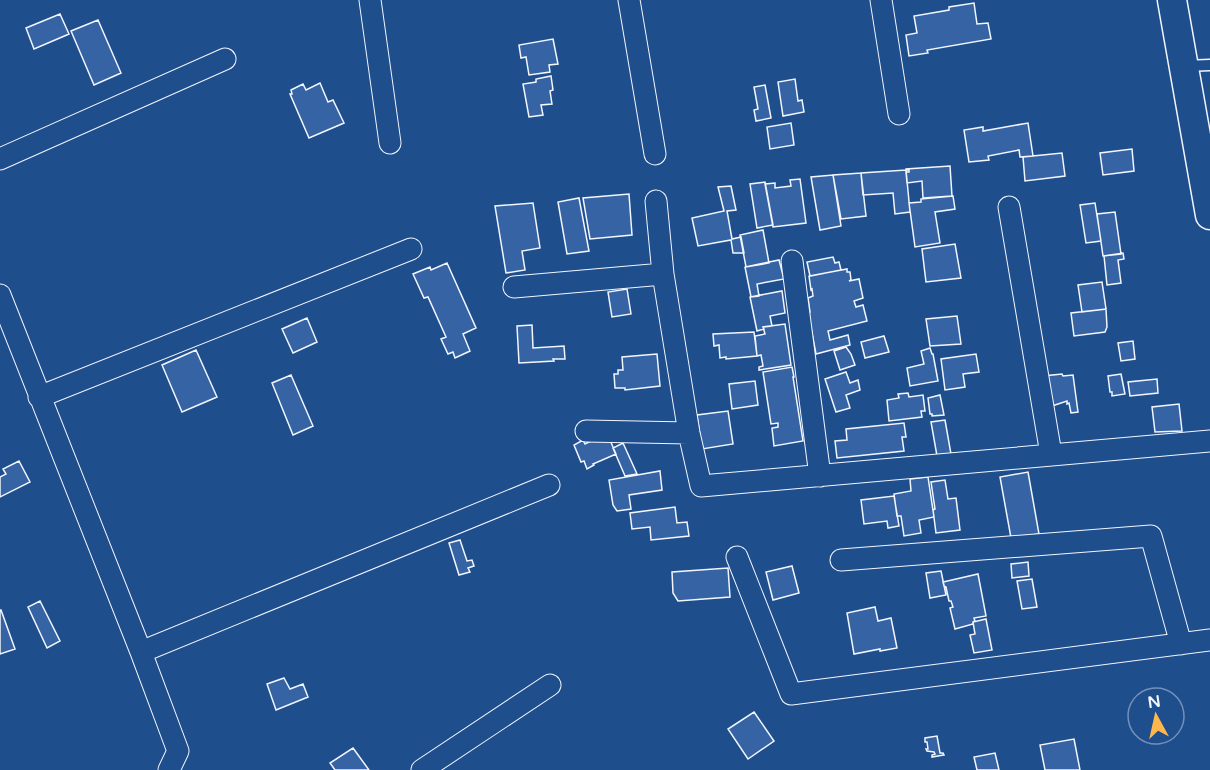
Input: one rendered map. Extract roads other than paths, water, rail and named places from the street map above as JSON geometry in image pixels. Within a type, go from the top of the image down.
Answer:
[{"type":"street","points":[[370,0],[390,143]]},
{"type":"street","points":[[629,0],[655,154]]},
{"type":"street","points":[[881,0],[899,114]]},
{"type":"street","points":[[1172,0],[1197,65],[1210,215]]},
{"type":"street","points":[[0,159],[225,59]]},
{"type":"street","points":[[656,201],[663,274],[688,433],[701,486],[1210,441]]},
{"type":"street","points":[[1009,207],[1051,454]]},
{"type":"street","points":[[39,397],[411,249]]},
{"type":"street","points":[[792,261],[820,476]]},
{"type":"street","points":[[514,287],[663,274]]},
{"type":"street","points":[[0,295],[178,751],[169,770]]},
{"type":"street","points":[[586,431],[688,433]]},
{"type":"street","points":[[141,652],[549,485]]},
{"type":"street","points":[[841,560],[1151,536],[1181,644]]},
{"type":"street","points":[[737,557],[791,694],[1210,640]]},
{"type":"street","points":[[422,770],[550,686]]}]
